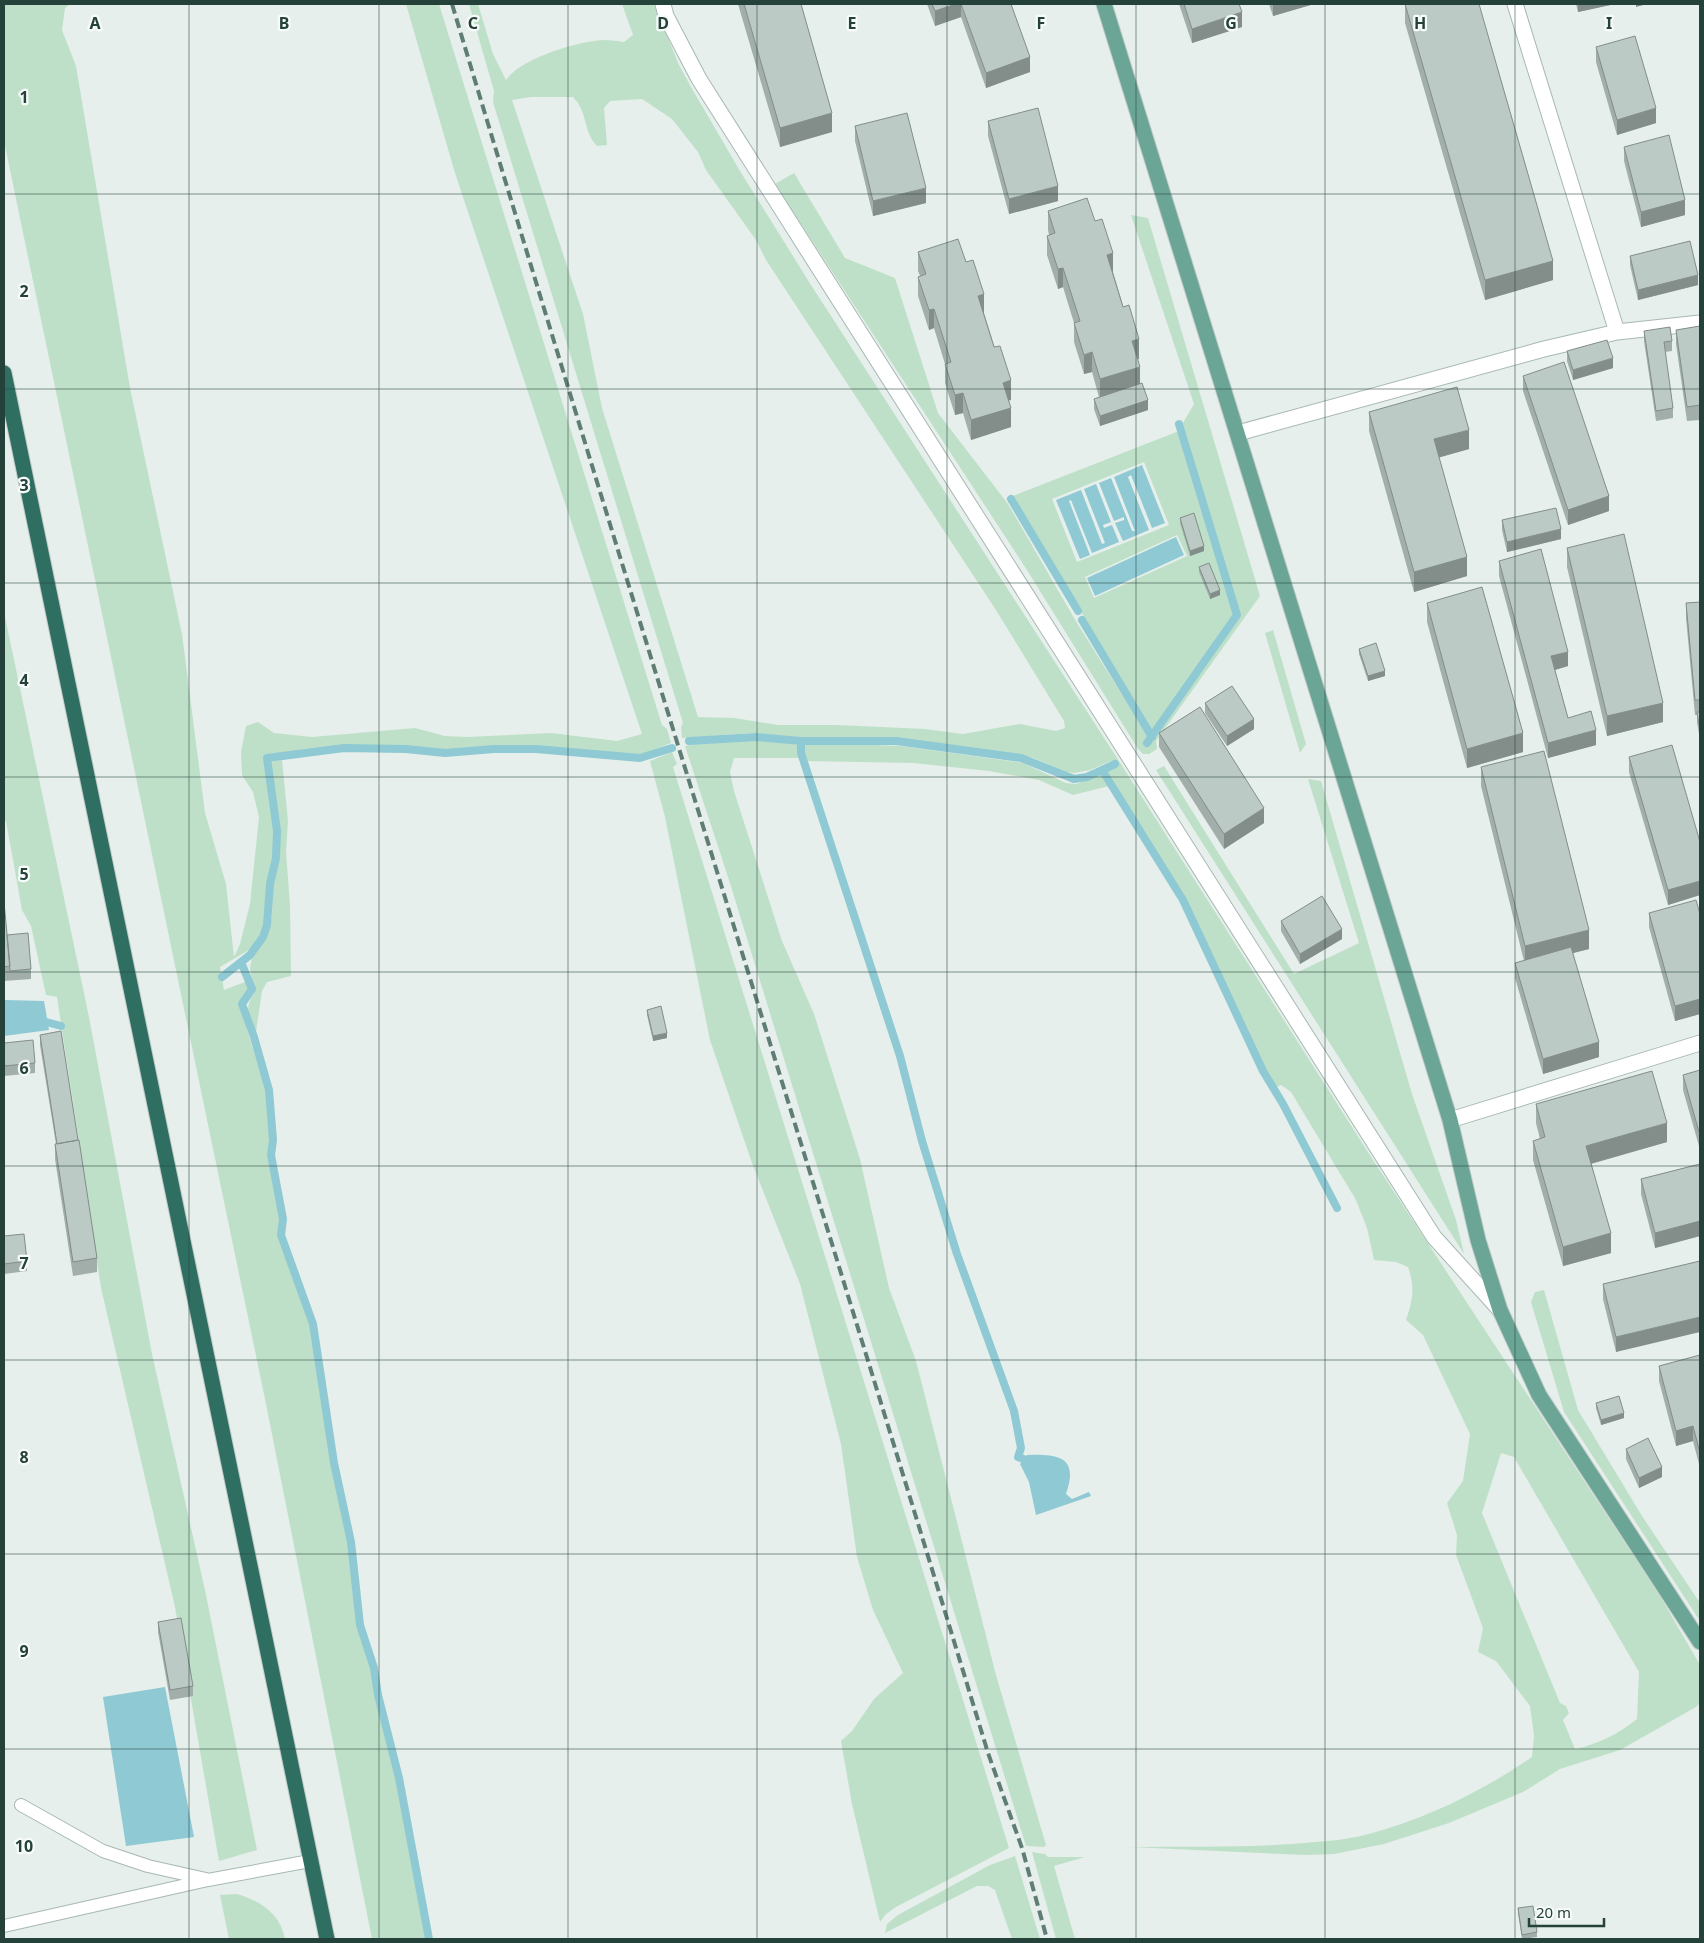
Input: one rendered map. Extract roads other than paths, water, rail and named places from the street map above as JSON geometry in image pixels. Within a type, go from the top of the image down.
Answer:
[{"type":"highway","points":[[4,373],[327,1939]]},
{"type":"main road","points":[[1104,4],[1450,1120],[1478,1240],[1500,1310],[1539,1395],[1700,1642]]},
{"type":"street","points":[[663,4],[666,16],[699,79],[1429,1228],[1500,1310]]},
{"type":"street","points":[[1515,4],[1617,332]]},
{"type":"street","points":[[1238,433],[1544,349],[1617,332],[1700,323]]},
{"type":"street","points":[[1450,1120],[1700,1043]]},
{"type":"lane","points":[[21,1806],[103,1851],[148,1866],[208,1880]]},
{"type":"lane","points":[[4,1926],[208,1880],[310,1861]]},
{"type":"water","points":[[1142,465],[1165,523],[1152,528],[1131,475],[1128,477],[1149,530],[1123,541],[1115,523],[1124,520],[1124,517],[1114,521],[1099,483],[1111,478],[1132,531],[1135,531],[1114,477]]},
{"type":"water","points":[[1096,484],[1111,522],[1103,525],[1104,528],[1112,525],[1119,542],[1092,553],[1071,500],[1069,501],[1090,555],[1080,559],[1056,500],[1081,490],[1102,544],[1105,543],[1084,489]]},
{"type":"water","points":[[1176,537],[1184,555],[1095,596],[1087,578]]},
{"type":"water","points":[[4,1000],[44,1001],[49,1030],[4,1036]]},
{"type":"water","points":[[1027,1455],[1048,1455],[1063,1460],[1068,1465],[1070,1472],[1066,1494],[1072,1499],[1089,1492],[1091,1496],[1036,1515],[1029,1482],[1020,1464]]},
{"type":"water","points":[[165,1687],[194,1837],[126,1846],[103,1697]]},
{"type":"waterway","points":[[1147,743],[1237,615],[1179,424]]},
{"type":"waterway","points":[[1011,499],[1078,611]]},
{"type":"waterway","points":[[1082,620],[1152,737]]},
{"type":"waterway","points":[[689,741],[756,737],[801,741],[896,741],[1021,758],[1074,779],[1087,777],[1115,764]]},
{"type":"waterway","points":[[801,741],[801,753],[900,1056],[922,1141],[957,1254],[1014,1411],[1021,1448],[1018,1457],[1026,1460]]},
{"type":"waterway","points":[[222,977],[250,955],[263,937],[267,925],[270,884],[276,858],[277,831],[267,758],[344,748],[406,749],[445,753],[494,749],[536,749],[640,758],[672,748]]},
{"type":"waterway","points":[[1102,770],[1183,900],[1263,1071],[1283,1104],[1337,1208]]},
{"type":"waterway","points":[[241,962],[252,989],[242,1004],[254,1037],[269,1090],[273,1140],[271,1155],[283,1219],[281,1235],[313,1324],[334,1463],[351,1542],[360,1625],[374,1668],[378,1695],[399,1778],[429,1939]]},
{"type":"waterway","points":[[39,1020],[61,1026]]},
{"type":"railway","points":[[452,4],[988,1753],[1022,1848],[1047,1939]]}]
